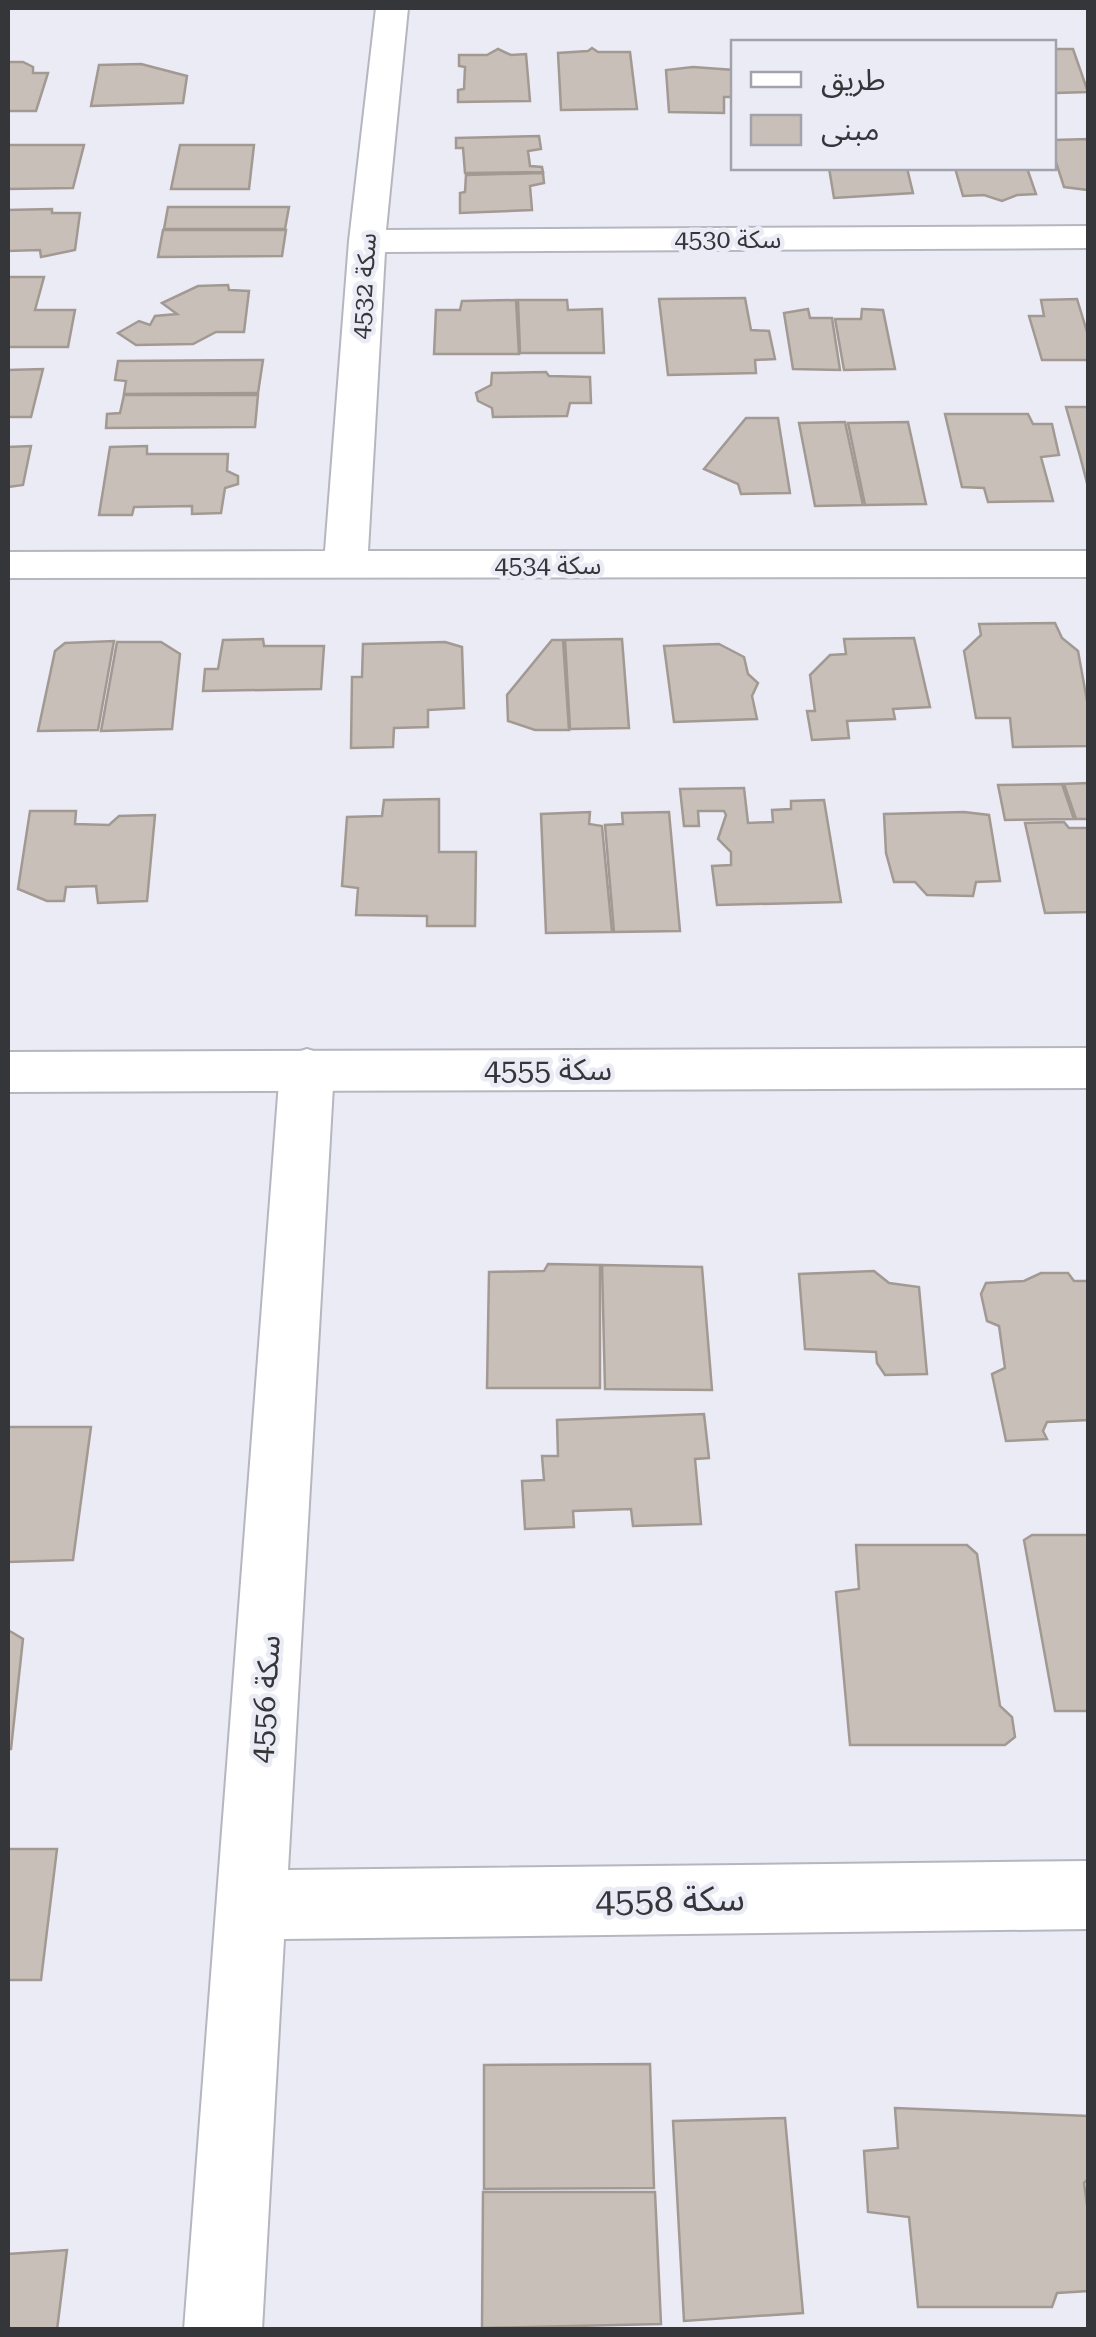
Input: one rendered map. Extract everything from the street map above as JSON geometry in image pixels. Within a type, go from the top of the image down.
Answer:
[{"type":"street","name":"سكة 4532","points":[[346,565],[367,240],[392,8]]},
{"type":"street","name":"سكة 4530","points":[[367,240],[1088,237]]},
{"type":"street","name":"سكة 4534","points":[[8,565],[1088,564]]},
{"type":"street","name":"سكة 4555","points":[[8,1072],[1088,1068]]},
{"type":"street","name":"سكة 4556","points":[[223,2330],[308,1069]]},
{"type":"street","name":"سكة 4558","points":[[251,1905],[1088,1895]]},
{"type":"building","points":[[592,48],[598,52],[630,52],[637,109],[561,110],[558,53]]},
{"type":"building","points":[[498,49],[511,55],[526,54],[530,101],[458,102],[458,90],[464,89],[465,67],[459,66],[459,55],[487,55]]},
{"type":"building","points":[[1056,49],[1073,49],[1088,92],[1056,93]]},
{"type":"building","points":[[8,62],[23,62],[33,67],[33,73],[48,73],[36,111],[8,111]]},
{"type":"building","points":[[141,64],[187,76],[183,103],[91,106],[99,65]]},
{"type":"building","points":[[666,70],[731,70],[731,97],[724,97],[724,113],[669,112]]},
{"type":"building","points":[[539,136],[541,149],[528,151],[530,166],[542,167],[543,172],[465,173],[463,148],[456,148],[456,138]]},
{"type":"building","points":[[1088,139],[1088,190],[1064,187],[1056,162],[1056,140]]},
{"type":"building","points":[[8,145],[84,145],[73,188],[8,189]]},
{"type":"building","points":[[180,145],[254,145],[249,189],[171,189]]},
{"type":"building","points":[[829,170],[907,170],[913,193],[834,198]]},
{"type":"building","points":[[956,170],[1028,170],[1036,194],[1002,201],[984,195],[963,196]]},
{"type":"building","points":[[543,173],[544,183],[530,186],[532,210],[460,213],[460,193],[465,192],[466,175]]},
{"type":"building","points":[[168,207],[289,207],[285,229],[164,229]]},
{"type":"building","points":[[52,209],[52,213],[80,213],[75,250],[41,257],[40,250],[8,251],[8,210]]},
{"type":"building","points":[[163,230],[286,230],[282,256],[158,257]]},
{"type":"building","points":[[8,277],[44,277],[35,310],[75,310],[68,347],[8,347]]},
{"type":"building","points":[[228,285],[229,290],[249,291],[244,332],[216,332],[193,344],[136,345],[118,333],[139,321],[150,325],[155,316],[177,314],[162,303],[198,286]]},
{"type":"building","points":[[745,298],[751,330],[769,331],[775,359],[755,360],[756,373],[668,375],[659,299]]},
{"type":"building","points":[[1077,299],[1088,335],[1088,360],[1042,360],[1029,316],[1044,316],[1041,300]]},
{"type":"building","points":[[516,300],[519,354],[434,354],[436,310],[460,310],[462,301]]},
{"type":"building","points":[[518,300],[567,300],[568,310],[602,309],[604,353],[520,353]]},
{"type":"building","points":[[808,309],[810,318],[832,318],[840,370],[793,369],[784,313]]},
{"type":"building","points":[[862,309],[883,310],[895,369],[844,370],[835,319],[861,319]]},
{"type":"building","points":[[263,360],[258,393],[124,394],[126,381],[115,380],[118,361]]},
{"type":"building","points":[[43,369],[31,417],[8,417],[8,370]]},
{"type":"building","points":[[546,372],[549,376],[590,377],[591,403],[570,403],[567,416],[493,417],[492,408],[478,401],[476,393],[491,385],[492,373]]},
{"type":"building","points":[[124,395],[258,395],[255,427],[106,428],[107,414],[120,413]]},
{"type":"building","points":[[1066,407],[1088,407],[1088,487],[1080,456]]},
{"type":"building","points":[[945,414],[1028,414],[1033,424],[1052,424],[1059,455],[1041,457],[1053,501],[988,502],[984,488],[962,487]]},
{"type":"building","points":[[746,418],[778,418],[790,493],[741,494],[738,484],[704,469]]},
{"type":"building","points":[[845,422],[863,505],[815,506],[799,423]]},
{"type":"building","points":[[908,422],[926,504],[865,505],[848,423]]},
{"type":"building","points":[[31,446],[23,485],[8,487],[8,447]]},
{"type":"building","points":[[147,446],[147,454],[228,454],[227,471],[238,476],[238,484],[225,488],[221,513],[192,514],[192,506],[134,507],[132,515],[99,515],[110,447]]},
{"type":"building","points":[[1055,623],[1062,638],[1078,651],[1088,706],[1088,746],[1013,747],[1010,718],[976,718],[964,651],[981,635],[979,624]]},
{"type":"building","points":[[914,638],[930,707],[893,709],[895,719],[847,721],[849,738],[812,740],[807,711],[815,711],[810,675],[830,655],[846,654],[844,639]]},
{"type":"building","points":[[263,639],[264,646],[324,646],[321,689],[203,691],[205,669],[218,669],[223,640]]},
{"type":"building","points":[[622,639],[629,728],[570,729],[565,640]]},
{"type":"building","points":[[552,640],[563,640],[569,730],[535,730],[508,721],[507,695]]},
{"type":"building","points":[[114,641],[98,730],[38,731],[55,651],[65,643]]},
{"type":"building","points":[[117,642],[161,642],[180,654],[172,729],[101,731]]},
{"type":"building","points":[[445,642],[462,647],[464,708],[428,710],[428,727],[394,728],[393,747],[351,748],[352,677],[362,677],[363,644]]},
{"type":"building","points":[[719,644],[744,657],[748,674],[758,683],[752,696],[757,719],[674,722],[664,646]]},
{"type":"building","points":[[1088,783],[1088,819],[1076,819],[1064,784]]},
{"type":"building","points":[[1062,784],[1074,819],[1005,820],[998,785]]},
{"type":"building","points":[[744,788],[748,823],[773,822],[772,810],[791,809],[791,801],[824,800],[841,902],[717,905],[712,866],[731,865],[731,852],[718,839],[726,815],[724,811],[698,811],[699,826],[684,826],[680,789]]},
{"type":"building","points":[[439,799],[439,852],[476,852],[475,926],[427,926],[427,916],[356,915],[358,888],[342,886],[347,817],[382,816],[384,800]]},
{"type":"building","points":[[30,811],[76,811],[75,824],[109,825],[119,816],[155,815],[147,901],[98,903],[96,886],[66,887],[64,901],[47,901],[18,889]]},
{"type":"building","points":[[590,812],[589,824],[602,826],[612,932],[546,933],[541,814]]},
{"type":"building","points":[[669,812],[680,931],[614,932],[605,825],[623,824],[622,813]]},
{"type":"building","points":[[884,814],[989,815],[1000,881],[976,882],[973,896],[927,895],[915,882],[894,882],[886,853]]},
{"type":"building","points":[[1064,822],[1069,828],[1088,828],[1088,912],[1045,913],[1025,823]]},
{"type":"building","points":[[548,1264],[600,1265],[600,1388],[487,1388],[489,1272],[544,1271]]},
{"type":"building","points":[[602,1265],[702,1267],[712,1390],[605,1389]]},
{"type":"building","points":[[874,1271],[889,1283],[919,1287],[927,1374],[885,1375],[877,1363],[876,1352],[805,1349],[799,1274]]},
{"type":"building","points":[[1041,1273],[1068,1273],[1074,1281],[1088,1281],[1088,1420],[1047,1422],[1043,1431],[1047,1439],[1006,1441],[992,1374],[1005,1368],[999,1326],[987,1321],[981,1294],[986,1283],[1024,1281]]},
{"type":"building","points":[[704,1414],[709,1458],[695,1459],[701,1524],[633,1526],[631,1509],[573,1511],[574,1527],[525,1529],[522,1481],[544,1480],[542,1456],[558,1456],[557,1420]]},
{"type":"building","points":[[8,1427],[91,1427],[73,1560],[8,1562]]},
{"type":"building","points":[[1032,1535],[1088,1535],[1088,1711],[1055,1711],[1024,1540]]},
{"type":"building","points":[[856,1545],[967,1545],[977,1554],[1000,1706],[1012,1717],[1015,1737],[1005,1745],[850,1745],[836,1592],[859,1589]]},
{"type":"building","points":[[8,1630],[23,1639],[11,1749],[8,1749]]},
{"type":"building","points":[[8,1849],[57,1849],[41,1980],[8,1980]]},
{"type":"building","points":[[650,2064],[654,2188],[484,2189],[484,2065]]},
{"type":"building","points":[[895,2108],[1088,2116],[1088,2179],[1084,2183],[1088,2291],[1057,2293],[1052,2307],[918,2307],[909,2217],[868,2212],[864,2151],[898,2148]]},
{"type":"building","points":[[785,2118],[803,2313],[684,2321],[673,2121]]},
{"type":"building","points":[[483,2192],[655,2192],[661,2324],[482,2328]]},
{"type":"building","points":[[67,2250],[57,2330],[8,2330],[8,2254]]}]
